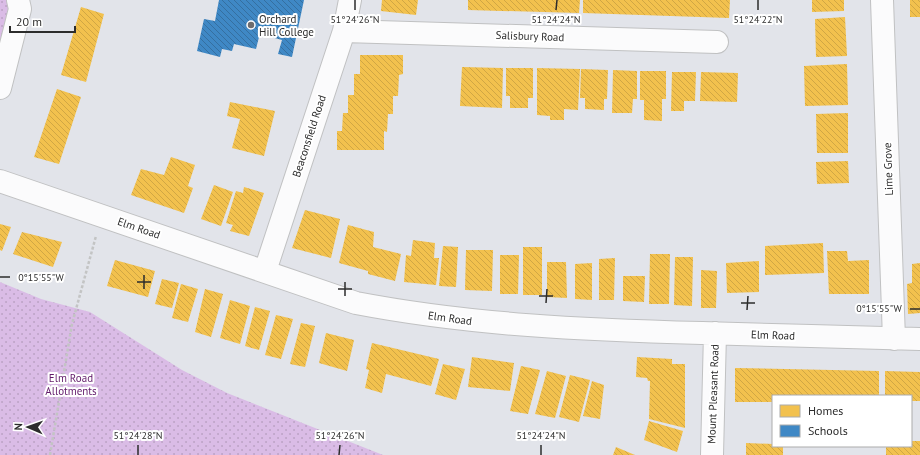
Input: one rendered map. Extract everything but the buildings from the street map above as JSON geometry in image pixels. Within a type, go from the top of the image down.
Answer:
[{"type":"street","points":[[0,88],[20,9],[18,0]]},
{"type":"street","name":"Beaconsfield Road","points":[[265,271],[344,31],[350,0]]},
{"type":"street","name":"Lime Grove","points":[[882,0],[894,339]]},
{"type":"street","name":"Salisbury Road","points":[[344,31],[717,42]]},
{"type":"street","name":"Elm Road","points":[[0,181],[106,216],[356,303],[400,311],[474,321],[570,329],[920,339]]},
{"type":"street","name":"Mount Pleasant Road","points":[[712,455],[715,333]]},
{"type":"path","points":[[50,455],[72,324],[96,237],[106,216]]},
{"type":"green space","points":[[0,0],[10,0],[12,9],[0,49]]},
{"type":"green space","name":"Elm Road Allotments","points":[[0,282],[41,299],[90,312],[182,370],[227,393],[383,455],[0,455]]},
{"type":"place","name":"Orchard Hill College","points":[[251,25]]}]
